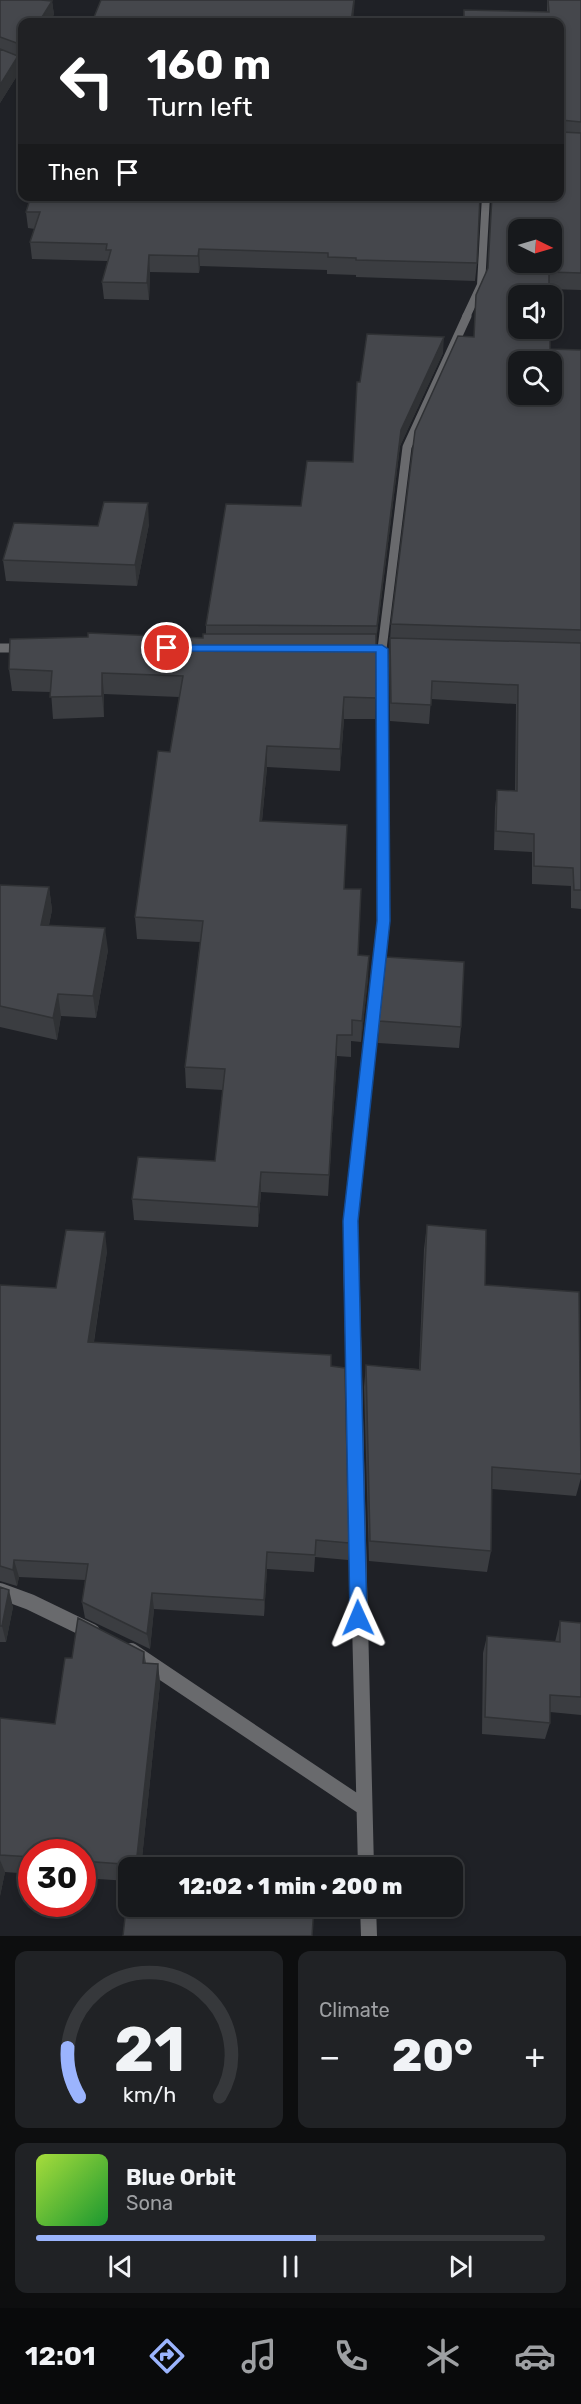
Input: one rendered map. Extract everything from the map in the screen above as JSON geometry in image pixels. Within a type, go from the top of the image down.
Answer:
[{"type":"street","points":[[0,57],[18,64]]},
{"type":"street","points":[[365,1857],[362,1806],[350,1221],[383,921],[382,649],[406,447],[481,285],[486,201]]},
{"type":"street","points":[[0,648],[36,648]]},
{"type":"street","points":[[0,1591],[30,1602],[143,1657],[362,1806]]},
{"type":"street","points":[[368,1917],[369,1936]]},
{"type":"building","points":[[0,0],[52,1],[41,18],[18,18],[18,44],[0,37]]},
{"type":"building","points":[[101,0],[354,0],[352,18],[94,18]]},
{"type":"building","points":[[548,0],[581,0],[581,122],[564,120],[564,18],[464,18],[464,10],[549,12]]},
{"type":"building","points":[[0,49],[18,56],[0,85]]},
{"type":"building","points":[[564,132],[581,133],[581,273],[562,272],[562,219],[508,219],[508,273],[549,273],[549,285],[508,285],[508,339],[550,339],[550,349],[581,350],[581,630],[391,624],[415,431],[458,336],[474,337],[476,295],[488,268],[492,201],[564,201]]},
{"type":"building","points":[[29,201],[480,201],[477,263],[356,260],[356,258],[328,257],[328,253],[199,249],[198,256],[149,255],[147,283],[102,282],[111,250],[106,250],[107,244],[30,242],[40,212],[26,212]]},
{"type":"building","points":[[367,334],[444,337],[401,430],[377,626],[206,625],[226,504],[301,506],[307,461],[353,462],[357,382],[360,382]]},
{"type":"building","points":[[104,502],[148,503],[135,565],[3,560],[14,523],[98,526]]},
{"type":"building","points":[[88,633],[203,638],[203,634],[376,634],[376,698],[344,697],[340,749],[267,746],[260,821],[347,825],[344,889],[361,889],[358,955],[369,956],[362,1021],[352,1020],[352,1035],[337,1035],[329,1175],[261,1172],[258,1207],[132,1199],[138,1157],[215,1161],[225,1069],[185,1067],[203,921],[135,917],[158,751],[170,752],[183,676],[102,673],[102,696],[50,697],[52,671],[9,669],[10,639],[88,637]]},
{"type":"building","points":[[390,638],[581,643],[581,890],[574,890],[573,868],[534,866],[534,834],[496,831],[497,790],[517,791],[518,685],[432,681],[431,705],[391,703]]},
{"type":"building","points":[[0,885],[49,887],[41,925],[105,928],[93,996],[58,994],[53,1018],[0,1006]]},
{"type":"building","points":[[386,957],[464,962],[461,1027],[379,1021]]},
{"type":"building","points":[[427,1225],[486,1230],[485,1285],[579,1292],[581,1474],[492,1467],[491,1551],[370,1541],[366,1365],[420,1370]]},
{"type":"building","points":[[66,1230],[105,1232],[88,1342],[331,1355],[331,1366],[345,1368],[349,1543],[316,1540],[315,1555],[267,1552],[264,1600],[152,1593],[147,1634],[82,1602],[88,1564],[14,1560],[13,1570],[0,1566],[0,1285],[56,1288]]},
{"type":"building","points":[[0,1587],[9,1590],[2,1626],[0,1626]]},
{"type":"building","points":[[78,1618],[144,1652],[143,1663],[158,1664],[137,1857],[118,1857],[118,1864],[96,1862],[96,1839],[18,1839],[18,1856],[0,1855],[0,1718],[55,1724],[65,1658],[72,1658]]},
{"type":"building","points":[[560,1621],[581,1623],[581,1697],[550,1695],[550,1723],[485,1717],[487,1636],[560,1642]]},
{"type":"building","points":[[125,1917],[313,1917],[312,1936],[123,1936]]},
{"type":"route","points":[[167,648],[382,649],[383,921],[350,1221],[358,1618]]}]
